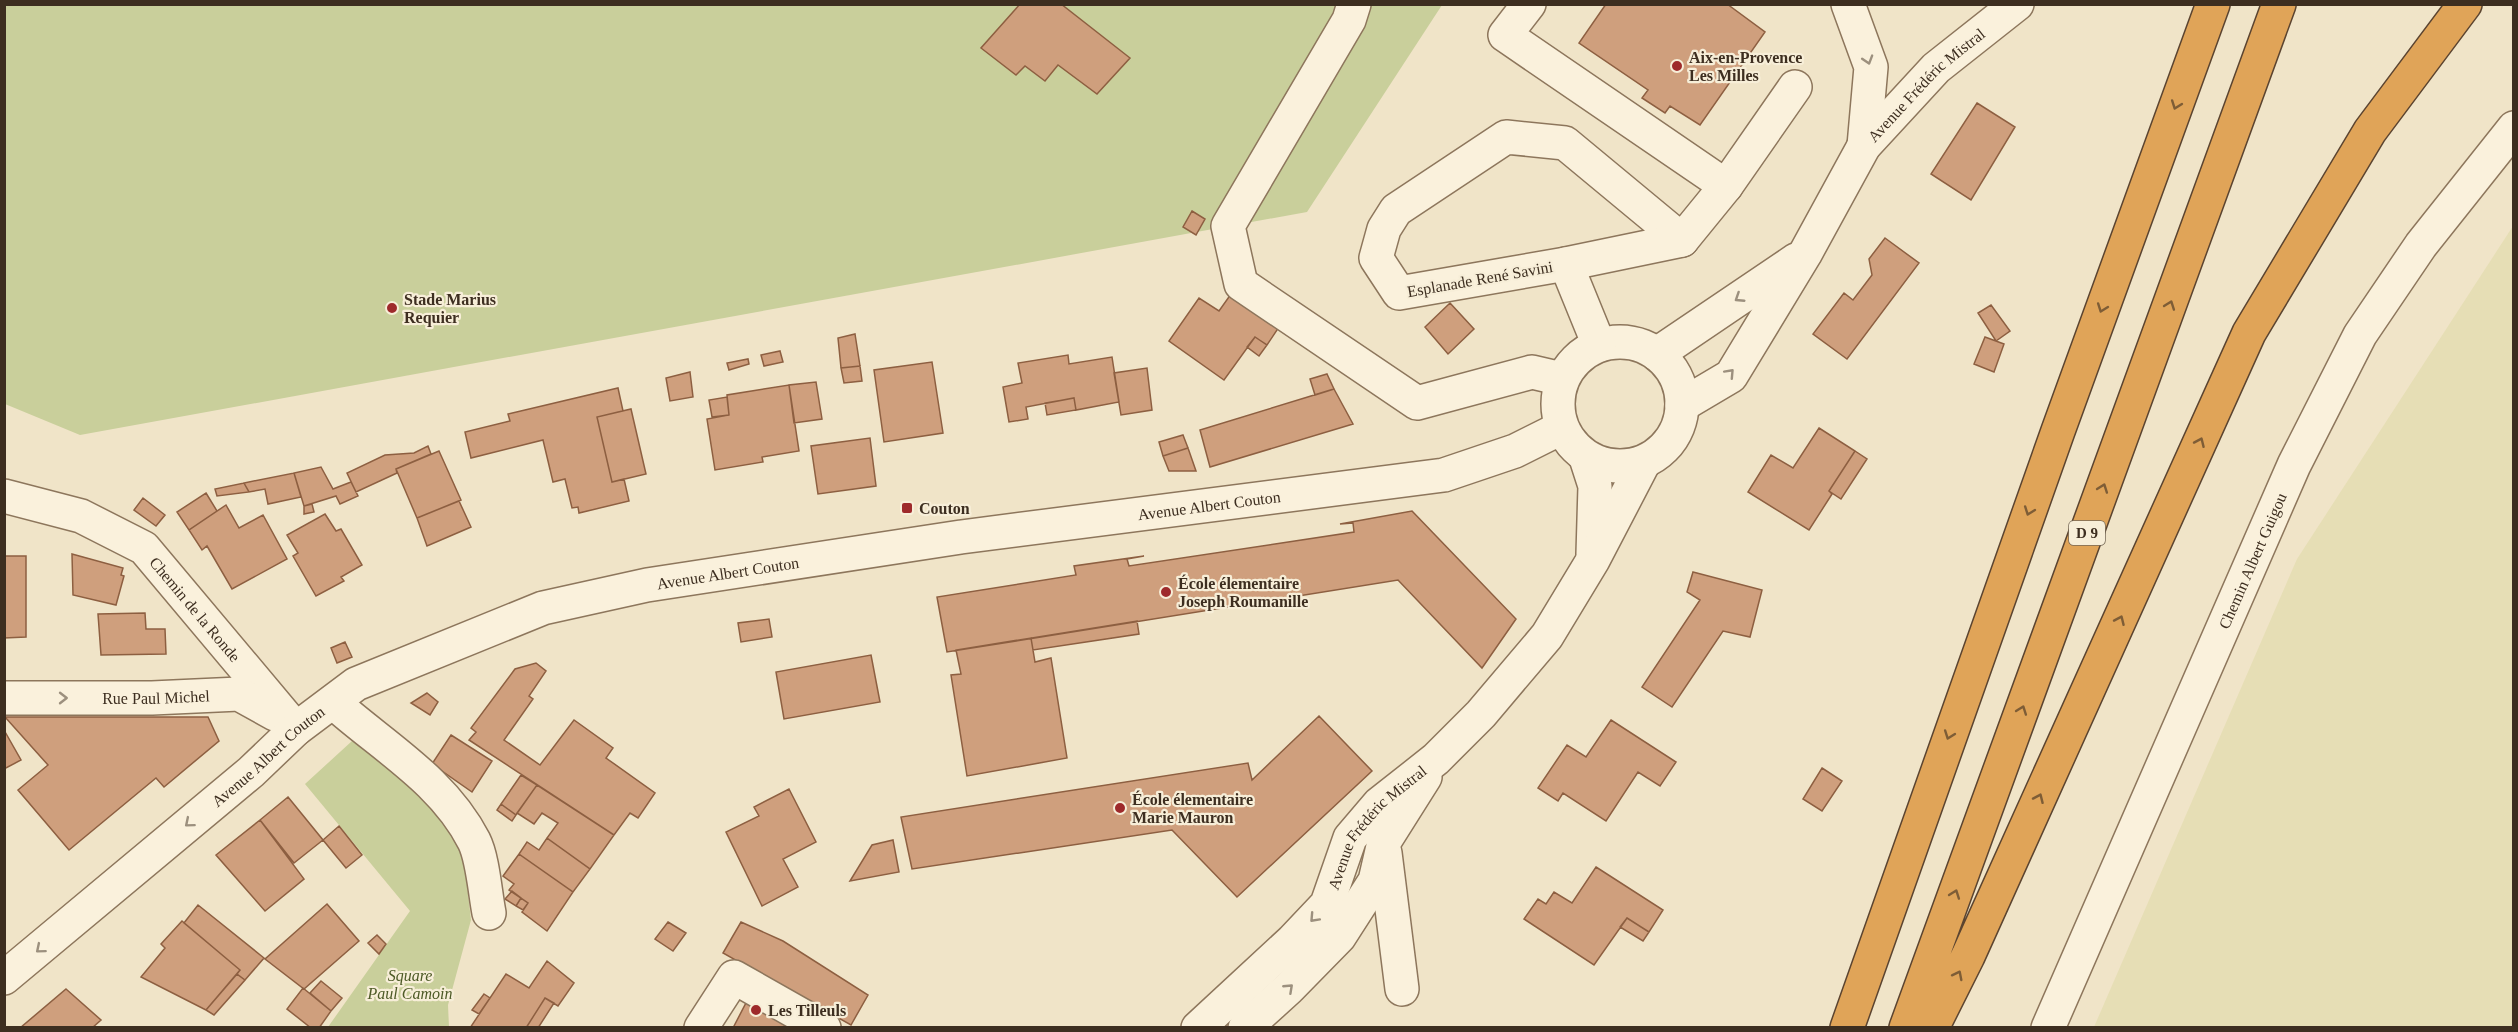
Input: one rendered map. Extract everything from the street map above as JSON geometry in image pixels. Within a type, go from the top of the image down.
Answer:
[{"type":"highway","points":[[1846,1028],[2213,4]]},
{"type":"highway","name":"D 9","points":[[1906,1028],[2279,4]]},
{"type":"highway","points":[[1932,1028],[1968,957],[2250,333],[2370,131],[2465,4]]},
{"type":"street","points":[[1354,4],[1349,20],[1228,226],[1241,284],[1417,403],[1532,372],[1562,379]]},
{"type":"street","points":[[1528,4],[1505,35],[1726,186]]},
{"type":"street","name":"Avenue Frédéric Mistral","points":[[1848,4],[1871,67],[1864,146]]},
{"type":"street","name":"Avenue Frédéric Mistral","points":[[1682,405],[1731,376],[1805,254],[1864,146],[1936,68],[2018,4]]},
{"type":"street","points":[[1682,240],[1726,186],[1795,87]]},
{"type":"street","name":"Chemin Albert Guigou","points":[[2048,1028],[2294,465],[2360,335],[2421,245],[2514,128]]},
{"type":"street","name":"Esplanade René Savini","points":[[1506,137],[1565,143],[1682,240],[1566,264],[1399,293],[1376,258],[1384,229],[1396,210],[1506,137]]},
{"type":"street","name":"Avenue Frédéric Mistral","points":[[1657,354],[1805,254]]},
{"type":"street","name":"Esplanade René Savini","points":[[1566,264],[1599,345]]},
{"type":"street","points":[[1619,342],[1639,345],[1657,354],[1671,368],[1680,386],[1682,405],[1679,423],[1672,439],[1660,453],[1644,462],[1625,467],[1605,466],[1586,458],[1571,445],[1561,428],[1557,411],[1557,395],[1562,379],[1578,358],[1599,345],[1619,342]]},
{"type":"street","name":"Avenue Albert Couton","points":[[4,978],[251,772],[296,729],[356,684],[543,608],[647,585],[961,537],[1444,475],[1515,451],[1561,428]]},
{"type":"street","points":[[1586,458],[1594,486],[1593,560]]},
{"type":"street","name":"Avenue Frédéric Mistral","points":[[1198,1028],[1292,941],[1327,904],[1350,837],[1379,804],[1436,759],[1481,714],[1547,636],[1593,560],[1644,462]]},
{"type":"street","name":"Chemin de la Ronde","points":[[4,496],[81,516],[144,548],[296,729]]},
{"type":"street","name":"Rue Paul Michel","points":[[4,698],[152,698],[239,694],[296,729]]},
{"type":"street","points":[[333,702],[365,731],[417,770],[448,801],[475,843],[489,914]]},
{"type":"street","name":"Avenue Frédéric Mistral","points":[[1245,1028],[1289,988],[1339,937],[1375,880],[1384,842],[1436,759]]},
{"type":"street","points":[[1384,842],[1402,988]]},
{"type":"street","points":[[701,1028],[734,977],[824,1028]]},
{"type":"shaded area","points":[[2513,226],[2513,1027],[2094,1027],[2297,559]]},
{"type":"green space","name":"Stade Marius Requier","points":[[4,5],[1442,5],[1307,212],[80,435],[5,404]]},
{"type":"green space","name":"Square Paul Camoin","points":[[352,741],[427,799],[463,850],[471,920],[448,1005],[449,1027],[328,1027],[410,911],[305,784]]},
{"type":"building","points":[[1020,4],[1061,4],[1130,58],[1097,94],[1058,65],[1045,81],[1025,66],[1016,75],[981,48]]},
{"type":"building","name":"Aix-en-Provence Les Milles","points":[[1606,4],[1727,4],[1765,32],[1700,125],[1670,106],[1665,113],[1642,98],[1648,90],[1579,43]]},
{"type":"building","points":[[1977,103],[2015,127],[1971,200],[1931,174]]},
{"type":"building","points":[[1192,211],[1205,219],[1196,235],[1183,227]]},
{"type":"building","points":[[1885,238],[1919,263],[1847,359],[1813,334],[1844,293],[1853,300],[1872,275],[1869,259]]},
{"type":"building","points":[[1231,294],[1279,327],[1267,345],[1255,337],[1224,380],[1169,341],[1199,298],[1219,311]]},
{"type":"building","points":[[1450,303],[1474,329],[1448,354],[1425,327]]},
{"type":"building","points":[[1991,305],[2010,331],[1996,341],[1978,313]]},
{"type":"building","points":[[855,334],[860,366],[841,368],[838,338]]},
{"type":"building","points":[[1255,337],[1267,345],[1259,356],[1247,347]]},
{"type":"building","points":[[1985,337],[2004,344],[1994,372],[1974,364]]},
{"type":"building","points":[[780,351],[783,362],[764,366],[761,355]]},
{"type":"building","points":[[1068,355],[1069,364],[1112,357],[1119,402],[1076,410],[1074,398],[1026,407],[1028,419],[1009,422],[1003,387],[1022,383],[1018,363]]},
{"type":"building","points":[[748,359],[749,364],[729,370],[727,363]]},
{"type":"building","points":[[932,362],[943,433],[884,442],[874,370]]},
{"type":"building","points":[[860,366],[862,381],[844,383],[841,368]]},
{"type":"building","points":[[1147,368],[1152,410],[1121,415],[1114,373]]},
{"type":"building","points":[[690,372],[693,397],[670,401],[666,378]]},
{"type":"building","points":[[1327,374],[1334,389],[1315,395],[1310,379]]},
{"type":"building","points":[[816,382],[822,419],[794,423],[789,385]]},
{"type":"building","points":[[789,385],[799,451],[762,457],[763,462],[715,470],[707,419],[729,415],[727,395]]},
{"type":"building","points":[[618,388],[623,411],[597,417],[612,482],[624,479],[629,501],[579,513],[578,507],[572,508],[565,479],[553,482],[543,440],[471,458],[465,432],[510,421],[508,414]]},
{"type":"building","points":[[1334,389],[1353,424],[1210,467],[1200,430]]},
{"type":"building","points":[[727,397],[729,415],[712,417],[709,400]]},
{"type":"building","points":[[1074,398],[1076,410],[1047,415],[1045,403]]},
{"type":"building","points":[[631,409],[646,474],[612,482],[597,417]]},
{"type":"building","points":[[1819,428],[1855,451],[1829,491],[1832,494],[1809,530],[1748,492],[1771,455],[1793,468]]},
{"type":"building","points":[[1183,435],[1188,448],[1163,456],[1159,442]]},
{"type":"building","points":[[870,438],[876,486],[818,494],[811,446]]},
{"type":"building","points":[[428,446],[431,454],[396,469],[397,473],[356,492],[347,473],[385,455],[414,453]]},
{"type":"building","points":[[1188,448],[1196,471],[1169,471],[1163,456]]},
{"type":"building","points":[[439,451],[461,500],[417,518],[396,469]]},
{"type":"building","points":[[1855,451],[1867,459],[1841,499],[1829,491]]},
{"type":"building","points":[[321,467],[333,489],[351,482],[358,496],[340,504],[336,496],[304,506],[294,473]]},
{"type":"building","points":[[294,473],[301,497],[268,504],[265,489],[249,492],[244,483]]},
{"type":"building","points":[[244,483],[249,492],[217,496],[215,489]]},
{"type":"building","points":[[206,493],[217,511],[189,530],[177,512]]},
{"type":"building","points":[[143,498],[165,515],[156,526],[134,510]]},
{"type":"building","points":[[459,501],[471,527],[427,546],[417,518]]},
{"type":"building","points":[[312,504],[314,512],[304,514],[304,506]]},
{"type":"building","points":[[226,505],[239,528],[263,515],[287,559],[232,589],[207,546],[202,550],[189,530]]},
{"type":"building","points":[[1412,511],[1516,619],[1482,668],[1398,580],[947,652],[937,597],[1076,575],[1074,566],[1144,556],[1127,559],[1129,566],[1354,532],[1353,523],[1340,524]]},
{"type":"building","points":[[325,514],[336,531],[341,529],[362,565],[341,577],[344,581],[316,596],[293,556],[298,553],[287,535]]},
{"type":"building","points":[[72,554],[123,568],[121,575],[124,576],[116,605],[73,595]]},
{"type":"building","points":[[4,556],[26,556],[26,637],[4,638]]},
{"type":"building","points":[[1693,572],[1762,590],[1750,637],[1723,631],[1672,707],[1642,687],[1700,600],[1687,592]]},
{"type":"building","points":[[145,613],[146,629],[165,629],[166,654],[101,655],[98,614]]},
{"type":"building","points":[[769,619],[772,637],[741,642],[738,623]]},
{"type":"building","points":[[1137,621],[1139,634],[1033,650],[1031,638]]},
{"type":"building","points":[[1031,638],[1035,662],[1051,658],[1067,758],[967,776],[951,675],[961,674],[956,650]]},
{"type":"building","points":[[345,642],[352,657],[337,663],[331,648]]},
{"type":"building","points":[[871,655],[880,702],[784,719],[776,672]]},
{"type":"building","points":[[536,663],[546,671],[529,696],[533,699],[504,740],[540,765],[574,720],[613,748],[606,758],[655,793],[638,818],[630,813],[614,835],[469,740],[476,732],[471,728],[515,669]]},
{"type":"building","points":[[427,693],[438,702],[430,715],[411,703]]},
{"type":"building","points":[[1319,716],[1372,771],[1237,897],[1172,830],[912,869],[901,817],[1248,763],[1252,780]]},
{"type":"building","points":[[5,717],[208,717],[219,741],[164,787],[156,778],[69,850],[18,790],[48,765]]},
{"type":"building","points":[[1611,720],[1676,762],[1660,786],[1638,772],[1606,821],[1563,793],[1558,801],[1538,788],[1567,745],[1586,757]]},
{"type":"building","points":[[4,730],[21,760],[4,769]]},
{"type":"building","points":[[451,735],[492,761],[472,792],[432,764]]},
{"type":"building","points":[[1822,768],[1842,781],[1822,811],[1803,799]]},
{"type":"building","points":[[521,775],[537,785],[516,815],[501,804]]},
{"type":"building","points":[[537,785],[614,835],[590,869],[547,838],[558,823],[542,813],[534,824],[517,813]]},
{"type":"building","points":[[789,789],[816,842],[783,859],[798,887],[762,906],[726,832],[759,816],[754,807]]},
{"type":"building","points":[[288,797],[323,840],[294,863],[260,820]]},
{"type":"building","points":[[501,804],[516,815],[512,821],[497,810]]},
{"type":"building","points":[[260,820],[304,879],[265,911],[216,855]]},
{"type":"building","points":[[339,826],[362,855],[346,868],[323,840]]},
{"type":"building","points":[[547,838],[590,869],[573,892],[519,854],[527,842],[539,850]]},
{"type":"building","points":[[893,840],[899,872],[850,881],[872,845]]},
{"type":"building","points":[[519,854],[573,892],[547,931],[522,912],[528,903],[509,890],[514,884],[503,876]]},
{"type":"building","points":[[1596,867],[1663,910],[1649,932],[1627,918],[1594,965],[1524,919],[1538,899],[1546,904],[1554,892],[1572,903]]},
{"type":"building","points":[[512,891],[521,898],[516,906],[505,899]]},
{"type":"building","points":[[521,898],[528,903],[523,910],[516,906]]},
{"type":"building","points":[[327,904],[359,941],[304,989],[265,959]]},
{"type":"building","points":[[198,905],[264,958],[245,980],[237,974],[240,970],[184,923]]},
{"type":"building","points":[[1627,918],[1649,932],[1643,941],[1620,927]]},
{"type":"building","points":[[182,921],[240,970],[206,1010],[141,977],[165,948],[161,944]]},
{"type":"building","points":[[668,922],[686,933],[673,951],[655,939]]},
{"type":"building","points":[[741,922],[783,941],[868,995],[851,1025],[723,953]]},
{"type":"building","points":[[377,935],[386,944],[379,954],[368,943]]},
{"type":"building","points":[[547,961],[574,983],[558,1006],[545,998],[526,1028],[470,1028],[506,974],[529,988]]},
{"type":"building","points":[[237,974],[245,980],[214,1015],[206,1010]]},
{"type":"building","points":[[321,981],[342,998],[331,1011],[310,993]]},
{"type":"building","points":[[303,988],[331,1011],[319,1028],[311,1028],[287,1009]]},
{"type":"building","points":[[66,989],[101,1020],[92,1028],[20,1028]]},
{"type":"building","points":[[484,994],[490,998],[479,1014],[472,1010]]},
{"type":"building","points":[[545,998],[554,1003],[538,1028],[526,1028]]},
{"type":"building","name":"Les Tilleuls","points":[[748,999],[790,1021],[787,1028],[733,1028]]},
{"type":"place","name":"Aix-en-Provence Les Milles","points":[[1677,66]]},
{"type":"place","name":"Stade Marius Requier","points":[[392,308]]},
{"type":"place","name":"Couton","points":[[907,508]]},
{"type":"place","name":"École élementaire Joseph Roumanille","points":[[1166,592]]},
{"type":"place","name":"École élementaire Marie Mauron","points":[[1120,808]]},
{"type":"place","name":"Les Tilleuls","points":[[756,1010]]}]
